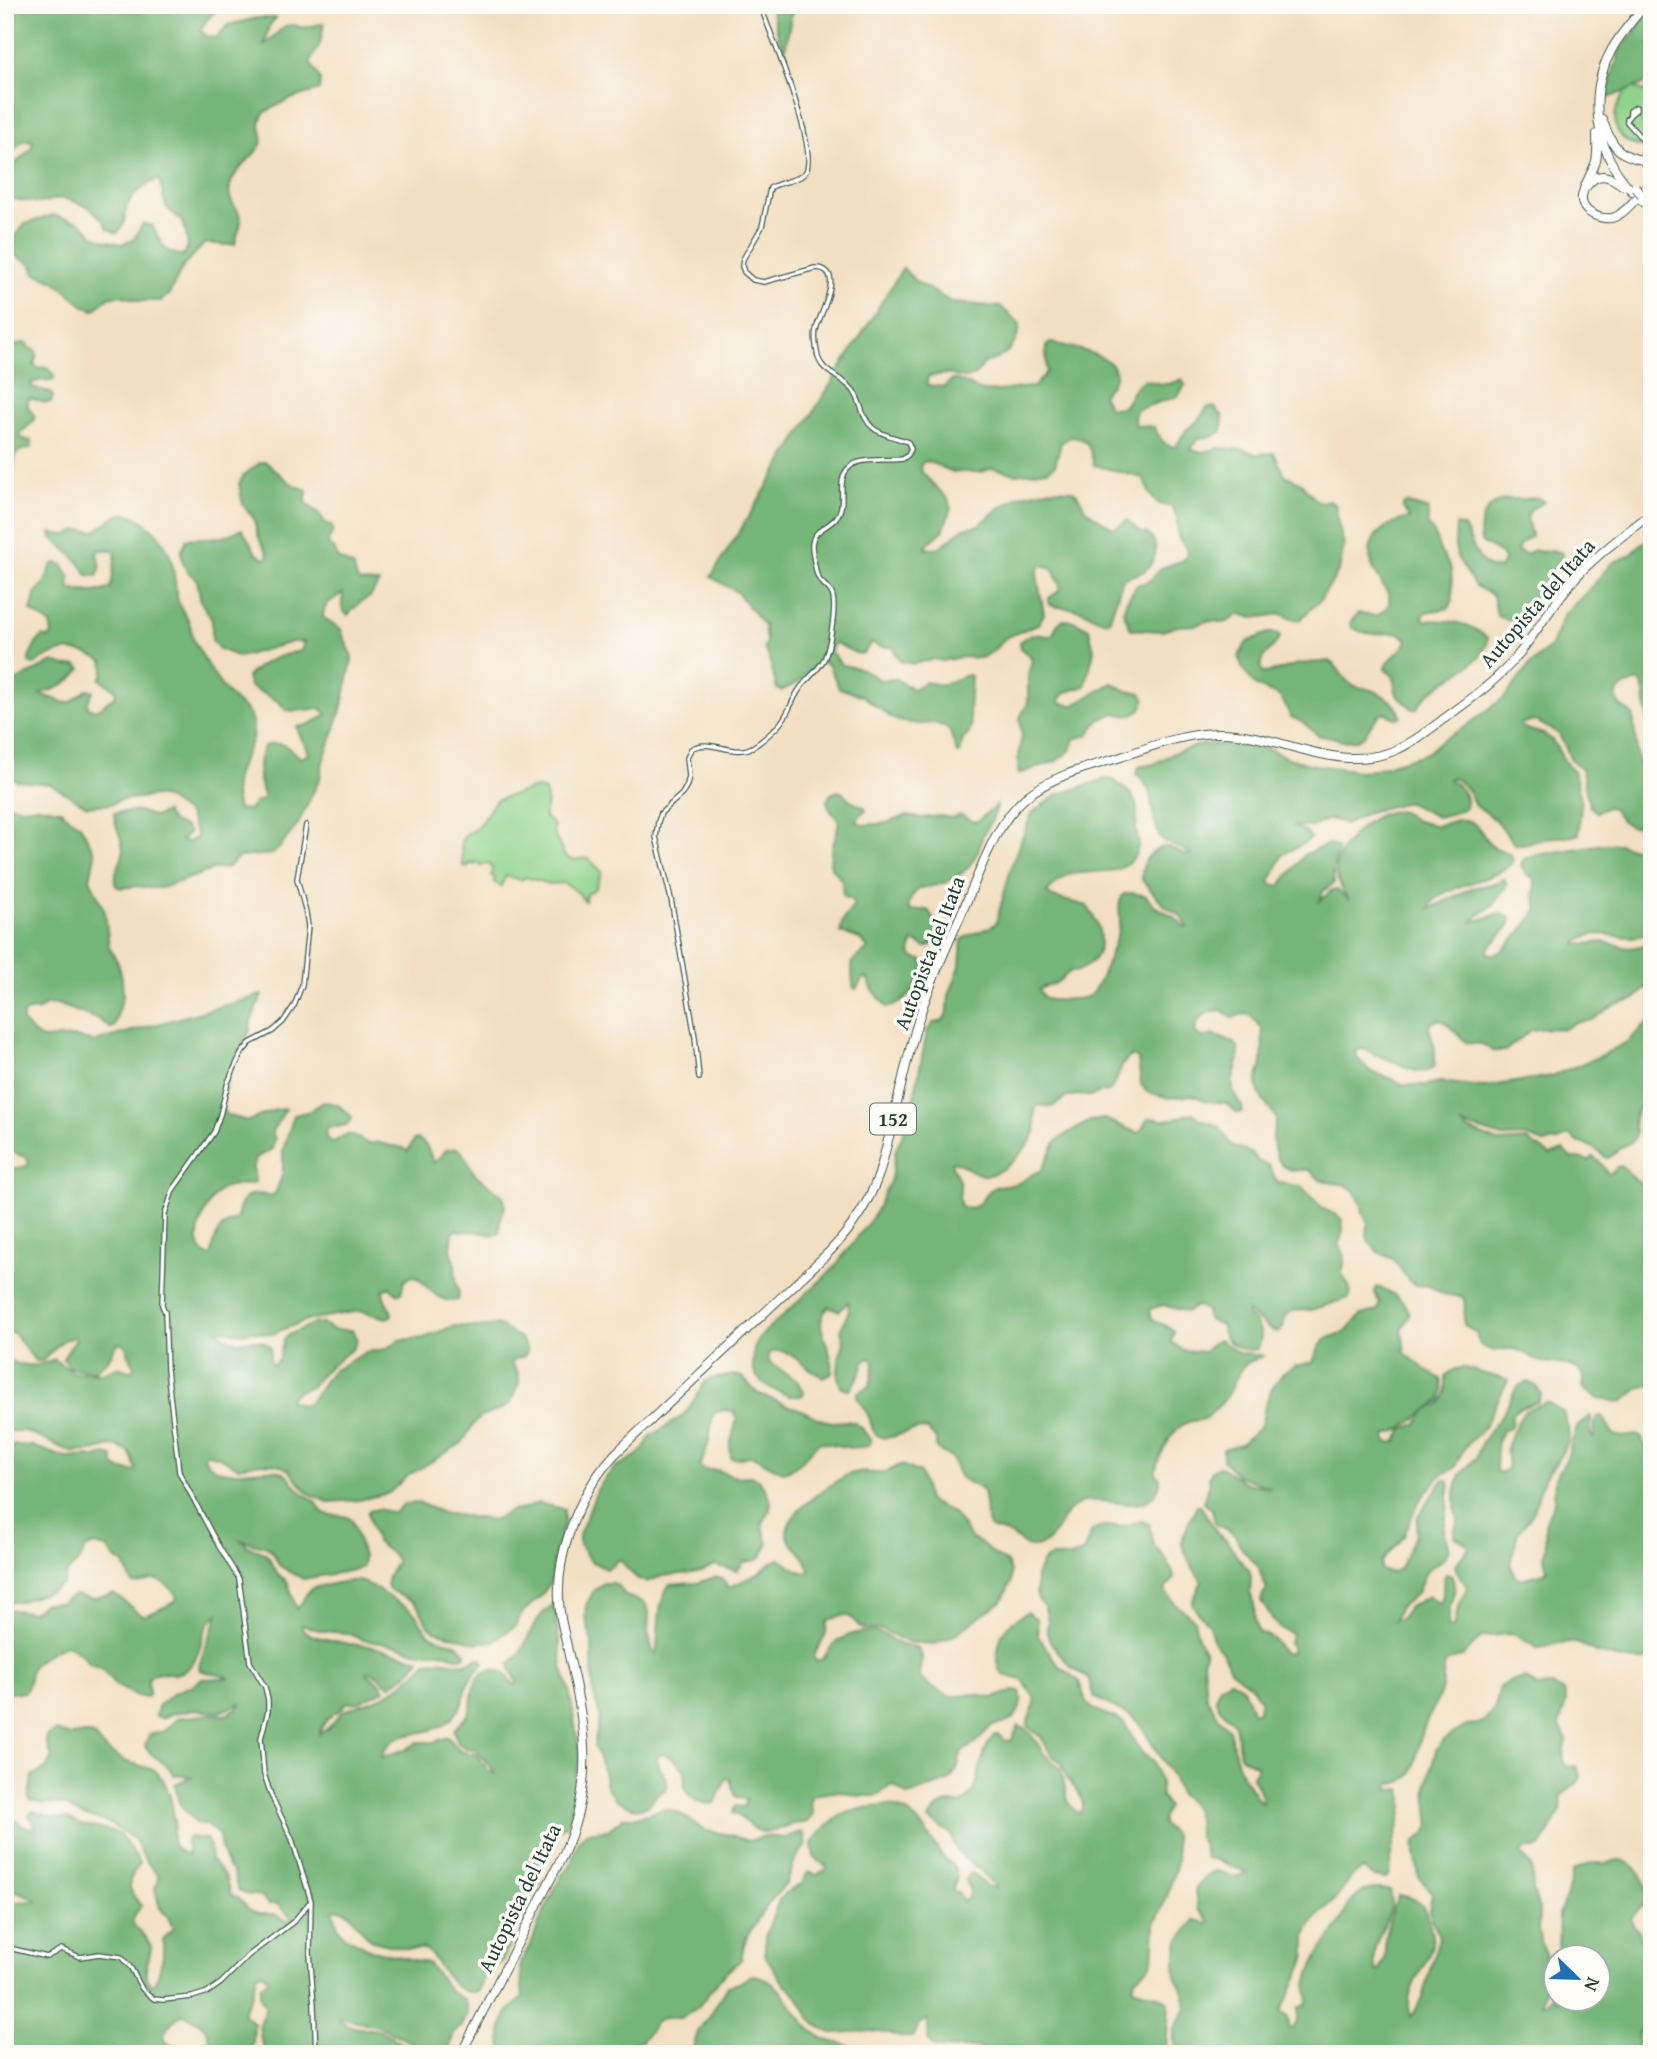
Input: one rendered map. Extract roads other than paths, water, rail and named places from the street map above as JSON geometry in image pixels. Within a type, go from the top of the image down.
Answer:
[{"type":"highway","points":[[1645,5],[1609,54],[1600,80],[1597,153],[1593,169],[1582,190],[1582,200],[1586,207],[1598,216],[1613,218],[1652,181]]},
{"type":"highway","points":[[1633,190],[1615,161],[1607,139],[1602,119],[1604,84],[1613,56],[1627,34],[1652,5]]},
{"type":"highway","points":[[1597,103],[1599,129],[1607,156],[1618,175],[1633,190]]},
{"type":"highway","points":[[1602,119],[1611,142],[1620,152],[1632,159],[1652,162]]},
{"type":"highway","points":[[1652,181],[1614,214],[1595,212],[1588,206],[1585,196],[1588,183],[1594,178],[1611,177],[1633,190],[1641,196],[1652,203]]},
{"type":"highway","points":[[1641,196],[1652,209]]},
{"type":"highway","name":"Autopista del Itata","points":[[463,2054],[565,1859],[584,1802],[589,1767],[588,1732],[563,1605],[568,1557],[581,1515],[598,1482],[620,1455],[831,1256],[850,1236],[864,1215],[885,1169],[921,1027],[932,995],[986,868],[1016,813],[1034,796],[1056,783],[1195,739],[1243,738],[1324,759],[1349,762],[1380,760],[1401,752],[1459,714],[1497,683],[1520,659],[1583,577],[1652,516]]},
{"type":"street","points":[[699,1078],[695,1037],[671,899],[656,839],[658,819],[685,788],[689,776],[687,758],[692,748],[705,746],[740,750],[753,747],[782,722],[799,690],[823,662],[829,647],[833,600],[830,591],[817,576],[812,549],[813,538],[838,516],[842,504],[842,478],[850,467],[859,461],[903,459],[910,453],[911,447],[908,442],[884,435],[872,427],[865,419],[853,391],[818,360],[815,332],[830,286],[828,272],[823,268],[815,268],[764,282],[751,278],[743,270],[741,264],[744,256],[756,239],[764,220],[770,188],[801,176],[807,170],[809,162],[803,125],[778,48],[760,5]]},
{"type":"street","points":[[1630,115],[1627,122],[1642,139],[1652,144]]},
{"type":"street","points":[[306,825],[297,877],[308,926],[302,985],[284,1022],[250,1043],[241,1054],[230,1077],[214,1132],[173,1190],[165,1214],[162,1280],[167,1369],[179,1472],[240,1583],[250,1662],[265,1687],[268,1700],[268,1712],[261,1738],[264,1774],[289,1832],[311,1901],[310,1953],[316,2054]]},
{"type":"street","points":[[5,1947],[47,1957],[60,1949],[80,1957],[98,1954],[118,1956],[127,1962],[142,1989],[150,1997],[163,2000],[192,1997],[208,1992],[221,1983],[249,1955],[293,1922],[311,1901]]}]
